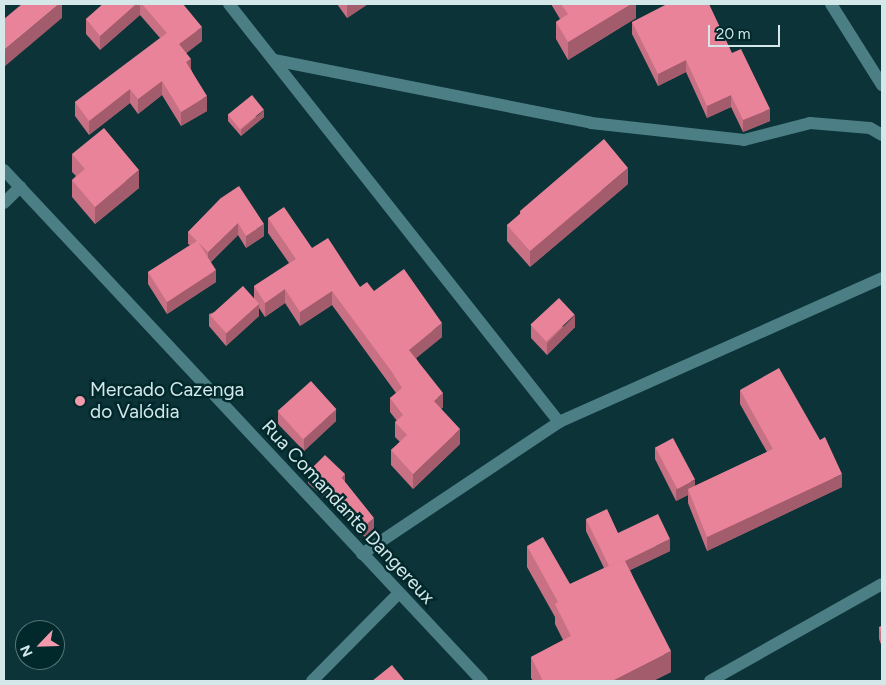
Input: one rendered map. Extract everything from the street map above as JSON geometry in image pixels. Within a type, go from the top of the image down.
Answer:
[{"type":"street","points":[[229,4],[559,422]]},
{"type":"street","points":[[831,4],[882,85]]},
{"type":"street","points":[[274,60],[591,124],[744,140],[810,123],[870,128],[882,135]]},
{"type":"street","name":"Rua Comandante Dangereux","points":[[4,170],[398,594],[482,681]]},
{"type":"street","points":[[4,203],[20,187]]},
{"type":"street","points":[[362,554],[559,422],[882,278]]},
{"type":"street","points":[[710,681],[882,584]]},
{"type":"street","points":[[312,681],[398,594]]},
{"type":"building","points":[[22,4],[59,4],[4,50],[4,19]]},
{"type":"building","points":[[103,4],[136,4],[100,36],[86,19]]},
{"type":"building","points":[[142,4],[183,4],[202,27],[179,44],[191,59],[186,62],[207,96],[181,112],[162,81],[138,99],[130,89],[89,121],[75,102],[167,33]]},
{"type":"building","points":[[561,4],[631,4],[568,42],[556,22],[568,14]]},
{"type":"building","points":[[667,4],[709,4],[732,53],[741,49],[770,109],[743,120],[731,95],[707,106],[686,60],[658,74],[632,22]]},
{"type":"building","points":[[252,95],[264,110],[240,129],[228,115]]},
{"type":"building","points":[[104,128],[139,170],[95,207],[72,180],[85,169],[72,154]]},
{"type":"building","points":[[604,139],[628,168],[530,251],[507,225],[521,213],[520,211]]},
{"type":"building","points":[[239,186],[264,224],[246,236],[238,223],[208,252],[198,242],[216,270],[167,302],[148,272],[197,241],[188,232],[221,198]]},
{"type":"building","points":[[284,207],[312,248],[328,238],[360,287],[367,282],[374,291],[404,269],[442,323],[409,350],[443,393],[434,401],[460,429],[413,474],[391,450],[407,435],[395,422],[403,415],[390,398],[402,388],[332,291],[300,312],[285,289],[265,303],[254,286],[296,259],[268,218]]},
{"type":"building","points":[[243,286],[259,304],[226,333],[210,315]]},
{"type":"building","points":[[559,298],[575,315],[546,341],[530,325]]},
{"type":"building","points":[[779,368],[820,440],[825,437],[842,474],[707,537],[688,489],[773,449],[740,390]]},
{"type":"building","points":[[311,381],[336,409],[303,439],[278,411]]},
{"type":"building","points":[[673,438],[695,479],[677,489],[655,447]]},
{"type":"building","points":[[325,455],[345,474],[342,478],[374,518],[365,526],[308,472]]},
{"type":"building","points":[[607,509],[618,533],[658,514],[670,539],[625,561],[624,559],[609,566],[586,519]]},
{"type":"building","points":[[543,537],[570,584],[624,559],[671,651],[612,681],[543,681],[531,657],[571,636],[555,604],[558,602],[527,546]]},
{"type":"building","points":[[392,665],[405,681],[372,681]]},
{"type":"place","name":"Mercado Cazenga do Valódia","points":[[80,401]]}]
